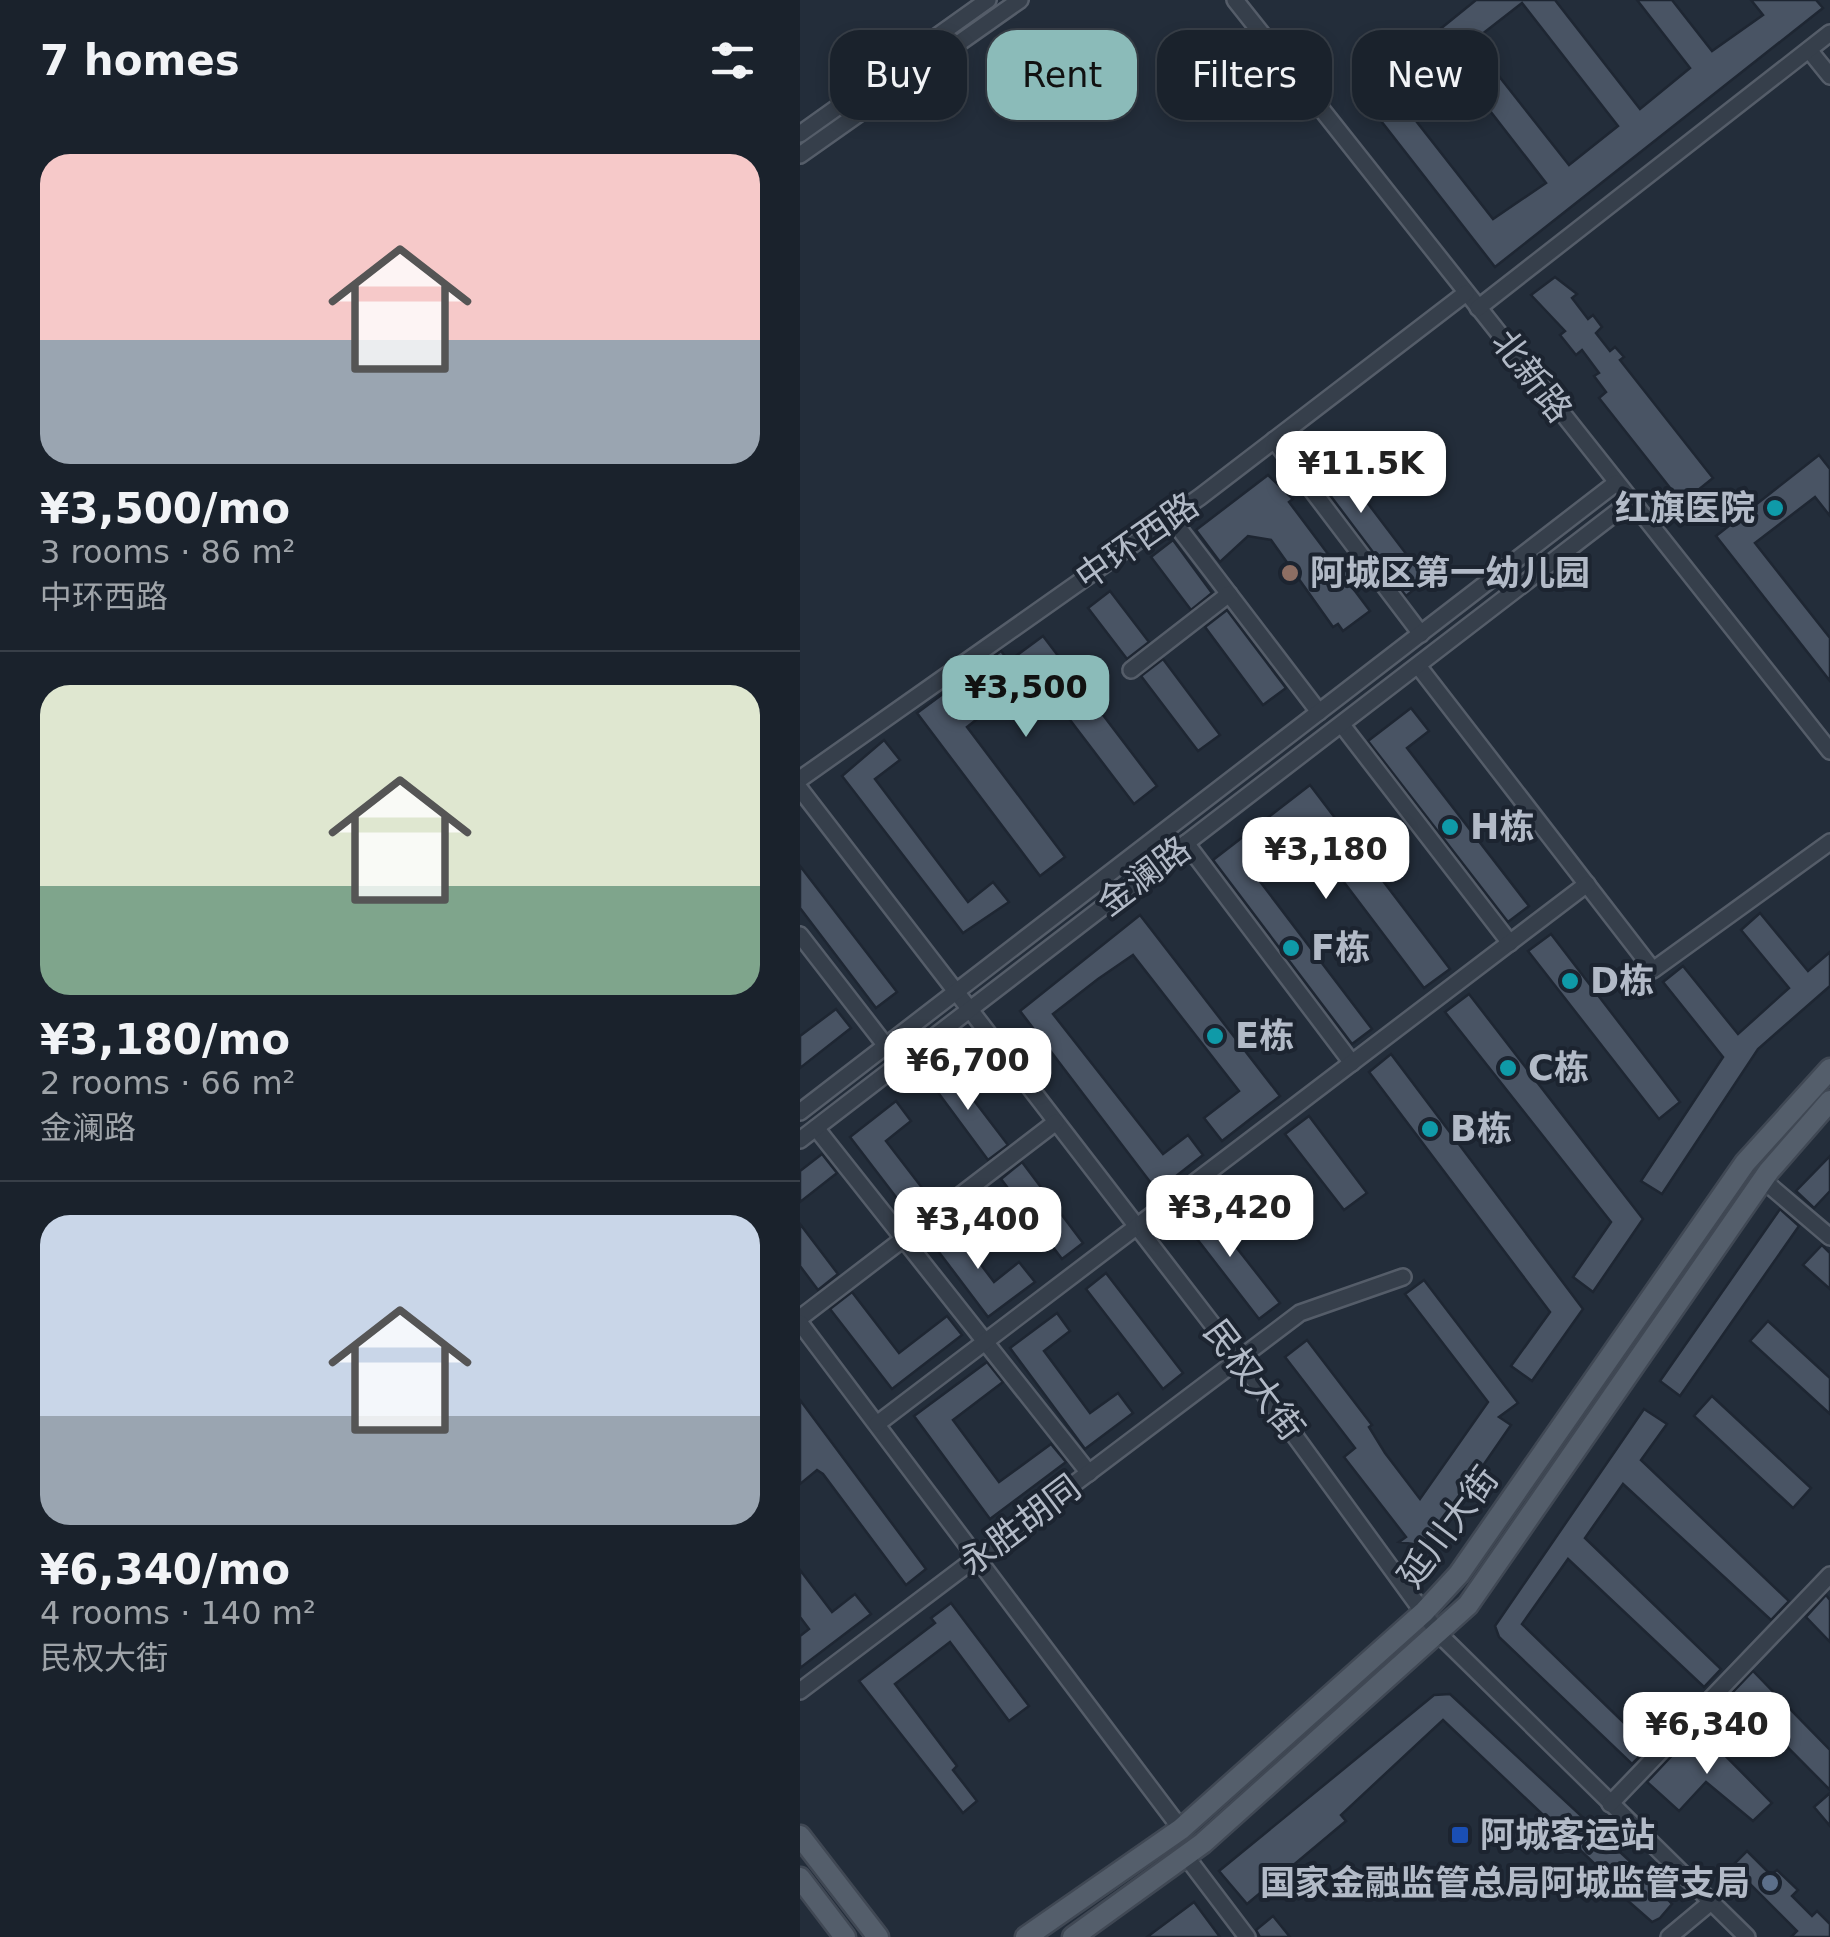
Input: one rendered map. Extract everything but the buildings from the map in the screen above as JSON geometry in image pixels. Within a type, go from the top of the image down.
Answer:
[{"type":"main road","name":"延川大街","points":[[1026,1937],[1181,1829],[1424,1612],[1459,1574],[1745,1162],[1830,1069]]},
{"type":"main road","name":"延川大街","points":[[1073,1937],[1186,1855],[1440,1634],[1468,1605],[1763,1180],[1830,1101]]},
{"type":"main road","points":[[800,1836],[878,1937]]},
{"type":"main road","points":[[800,1878],[846,1937]]},
{"type":"street","points":[[800,134],[988,0]]},
{"type":"street","points":[[800,155],[1020,0]]},
{"type":"street","name":"北新路","points":[[1234,0],[1830,752]]},
{"type":"street","points":[[1478,308],[1830,33]]},
{"type":"street","points":[[1809,50],[1830,76]]},
{"type":"street","name":"中环西路","points":[[800,779],[1171,518],[1466,293]]},
{"type":"street","points":[[1274,440],[1422,634]]},
{"type":"street","name":"金澜路","points":[[803,1103],[886,1046],[1616,483]]},
{"type":"street","name":"金澜路","points":[[800,1140],[1630,501]]},
{"type":"street","points":[[1171,518],[1319,712]]},
{"type":"street","points":[[1131,670],[1229,594]]},
{"type":"street","points":[[1419,667],[1653,970],[1830,842]]},
{"type":"street","points":[[1342,725],[1510,942]]},
{"type":"street","name":"民权大街","points":[[800,788],[1239,1359],[1440,1634],[1747,1937]]},
{"type":"street","points":[[1186,844],[1352,1063]]},
{"type":"street","points":[[877,1424],[1586,884]]},
{"type":"street","points":[[800,935],[886,1046]]},
{"type":"street","points":[[1056,1122],[800,1320],[1181,1829]]},
{"type":"street","points":[[816,1128],[1088,1473]]},
{"type":"street","points":[[1763,1180],[1830,1237]]},
{"type":"street","name":"永胜胡同","points":[[800,1692],[1300,1313],[1403,1277]]},
{"type":"street","points":[[800,1354],[816,1342]]},
{"type":"street","points":[[1610,1804],[1830,1575]]},
{"type":"street","points":[[1186,1855],[1247,1937]]},
{"type":"street","points":[[1668,1937],[1711,1902]]},
{"type":"place","name":"红旗医院","points":[[1775,508]]},
{"type":"place","name":"阿城区第一幼儿园","points":[[1290,573]]},
{"type":"place","name":"H栋","points":[[1450,827]]},
{"type":"place","name":"F栋","points":[[1291,948]]},
{"type":"place","name":"D栋","points":[[1570,981]]},
{"type":"place","name":"E栋","points":[[1215,1036]]},
{"type":"place","name":"C栋","points":[[1508,1068]]},
{"type":"place","name":"B栋","points":[[1430,1129]]},
{"type":"place","name":"阿城客运站","points":[[1460,1835]]},
{"type":"place","name":"国家金融监管总局阿城监管支局","points":[[1770,1883]]}]
